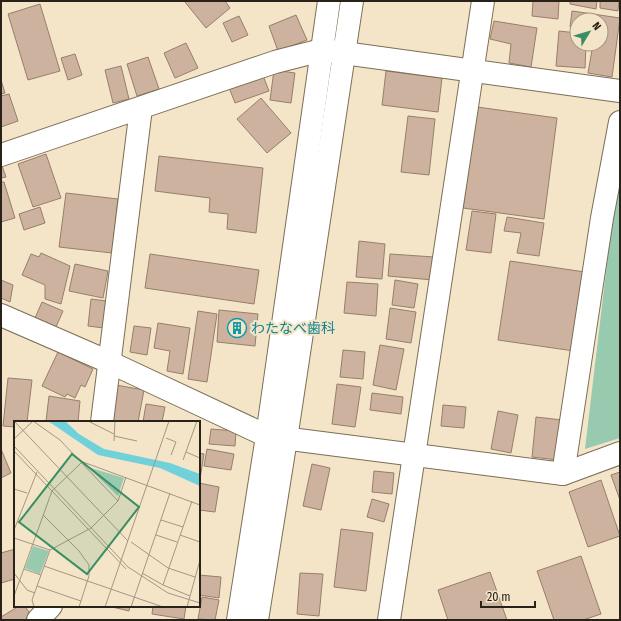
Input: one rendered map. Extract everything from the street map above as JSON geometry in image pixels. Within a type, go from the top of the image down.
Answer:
[{"type":"street","points":[[257,620],[322,50],[329,1]]},
{"type":"street","points":[[238,620],[277,437],[352,1]]},
{"type":"street","points":[[389,620],[483,1]]},
{"type":"street","points":[[1,155],[275,62],[322,50],[620,91]]},
{"type":"street","points":[[102,421],[141,108]]},
{"type":"street","points":[[563,474],[602,218],[620,122]]},
{"type":"street","points":[[1,315],[277,437],[563,474],[620,453]]},
{"type":"street","points":[[38,620],[50,607]]},
{"type":"green space","points":[[620,154],[620,438],[585,449]]},
{"type":"building","points":[[225,1],[230,8],[206,28],[185,2]]},
{"type":"building","points":[[533,1],[559,1],[558,19],[532,16]]},
{"type":"building","points":[[570,1],[597,1],[596,9],[570,4]]},
{"type":"building","points":[[600,1],[619,1],[618,11],[600,8]]},
{"type":"building","points":[[40,4],[60,71],[28,80],[8,14]]},
{"type":"building","points":[[296,15],[307,40],[278,51],[269,26]]},
{"type":"building","points":[[239,16],[248,35],[232,42],[223,23]]},
{"type":"building","points":[[609,16],[620,18],[612,77],[588,73],[592,52],[609,52]]},
{"type":"building","points":[[494,21],[537,28],[531,67],[509,63],[511,44],[490,39]]},
{"type":"building","points":[[559,31],[569,32],[569,52],[586,52],[585,68],[556,66]]},
{"type":"building","points":[[186,43],[198,68],[175,78],[164,53]]},
{"type":"building","points":[[75,54],[82,75],[68,80],[61,58]]},
{"type":"building","points":[[148,57],[159,89],[137,96],[127,64]]},
{"type":"building","points":[[121,66],[129,99],[113,103],[105,70]]},
{"type":"building","points":[[274,70],[295,73],[291,103],[270,100]]},
{"type":"building","points":[[386,71],[442,78],[438,112],[382,105]]},
{"type":"building","points":[[262,73],[269,91],[235,103],[228,85]]},
{"type":"building","points":[[1,80],[5,93],[1,94]]},
{"type":"building","points":[[9,94],[18,121],[1,127],[1,96]]},
{"type":"building","points":[[261,98],[291,133],[267,153],[237,119]]},
{"type":"building","points":[[477,107],[557,118],[544,219],[463,208]]},
{"type":"building","points":[[408,116],[435,119],[429,175],[401,172]]},
{"type":"building","points":[[46,154],[61,198],[33,207],[18,164]]},
{"type":"building","points":[[159,156],[263,168],[256,233],[227,229],[228,214],[209,212],[210,198],[155,191]]},
{"type":"building","points":[[1,163],[6,177],[1,178]]},
{"type":"building","points":[[1,182],[4,182],[15,218],[1,222]]},
{"type":"building","points":[[66,193],[118,199],[112,253],[59,247]]},
{"type":"building","points":[[40,207],[45,223],[24,230],[19,214]]},
{"type":"building","points":[[472,211],[496,214],[491,253],[466,250]]},
{"type":"building","points":[[507,217],[544,223],[539,256],[517,253],[521,233],[504,231]]},
{"type":"building","points":[[359,241],[385,244],[382,279],[356,277]]},
{"type":"building","points":[[41,253],[70,266],[61,304],[45,299],[45,285],[22,275],[31,254],[39,257]]},
{"type":"building","points":[[150,254],[259,270],[254,304],[145,288]]},
{"type":"building","points":[[390,254],[434,257],[433,280],[388,276]]},
{"type":"building","points":[[510,261],[585,272],[574,351],[498,340]]},
{"type":"building","points":[[75,264],[108,271],[103,298],[69,291]]},
{"type":"building","points":[[1,280],[13,285],[10,302],[1,298]]},
{"type":"building","points":[[395,280],[418,284],[414,308],[392,305]]},
{"type":"building","points":[[347,282],[378,284],[376,316],[344,313]]},
{"type":"building","points":[[91,299],[107,301],[104,328],[88,326]]},
{"type":"building","points":[[42,302],[63,311],[56,327],[35,318]]},
{"type":"building","points":[[390,308],[416,312],[411,343],[386,339]]},
{"type":"building","name":"わたなべ歯科","points":[[219,310],[258,314],[255,346],[217,342]]},
{"type":"building","points":[[198,311],[217,314],[207,382],[188,379]]},
{"type":"building","points":[[158,323],[190,328],[183,374],[167,371],[170,351],[154,348]]},
{"type":"building","points":[[134,326],[151,328],[147,355],[130,352]]},
{"type":"building","points":[[380,345],[404,349],[396,390],[373,385]]},
{"type":"building","points":[[343,350],[365,352],[363,379],[340,377]]},
{"type":"building","points":[[58,352],[93,369],[85,387],[81,385],[75,398],[67,394],[65,397],[42,386]]},
{"type":"building","points":[[8,378],[32,380],[27,421],[14,421],[14,427],[3,426]]},
{"type":"building","points":[[337,384],[361,387],[355,427],[332,424]]},
{"type":"building","points":[[116,385],[144,390],[138,421],[109,421]]},
{"type":"building","points":[[372,393],[403,397],[401,414],[370,410]]},
{"type":"building","points":[[49,396],[80,401],[78,421],[46,421]]},
{"type":"building","points":[[146,404],[165,407],[162,421],[143,421]]},
{"type":"building","points":[[443,405],[466,407],[464,428],[441,426]]},
{"type":"building","points":[[498,411],[518,415],[511,453],[491,449]]},
{"type":"building","points":[[536,417],[562,420],[558,460],[532,457]]},
{"type":"building","points":[[211,429],[236,431],[235,446],[209,444]]},
{"type":"building","points":[[1,449],[11,473],[1,478]]},
{"type":"building","points":[[207,449],[234,454],[231,470],[204,466]]},
{"type":"building","points":[[200,453],[204,454],[200,479]]},
{"type":"building","points":[[312,464],[330,468],[321,510],[303,506]]},
{"type":"building","points":[[374,471],[394,473],[392,494],[372,492]]},
{"type":"building","points":[[620,472],[620,500],[611,475]]},
{"type":"building","points":[[601,480],[620,536],[588,547],[569,492]]},
{"type":"building","points":[[200,483],[219,487],[215,512],[200,510]]},
{"type":"building","points":[[372,499],[389,504],[384,522],[367,517]]},
{"type":"building","points":[[341,529],[373,533],[366,591],[334,587]]},
{"type":"building","points":[[14,549],[14,579],[1,583],[1,553]]},
{"type":"building","points":[[581,556],[601,614],[583,620],[554,620],[537,571]]},
{"type":"building","points":[[490,572],[507,620],[448,620],[438,590]]},
{"type":"building","points":[[300,573],[323,574],[319,616],[297,614]]},
{"type":"building","points":[[200,575],[221,577],[219,598],[200,595]]},
{"type":"building","points":[[202,597],[219,600],[215,620],[198,619]]},
{"type":"building","points":[[17,607],[26,607],[32,617],[26,620],[1,620],[1,617]]},
{"type":"building","points":[[112,607],[130,607],[129,611]]},
{"type":"building","points":[[153,607],[186,607],[184,619],[152,614]]},
{"type":"place","name":"わたなべ歯科","points":[[237,328]]}]
